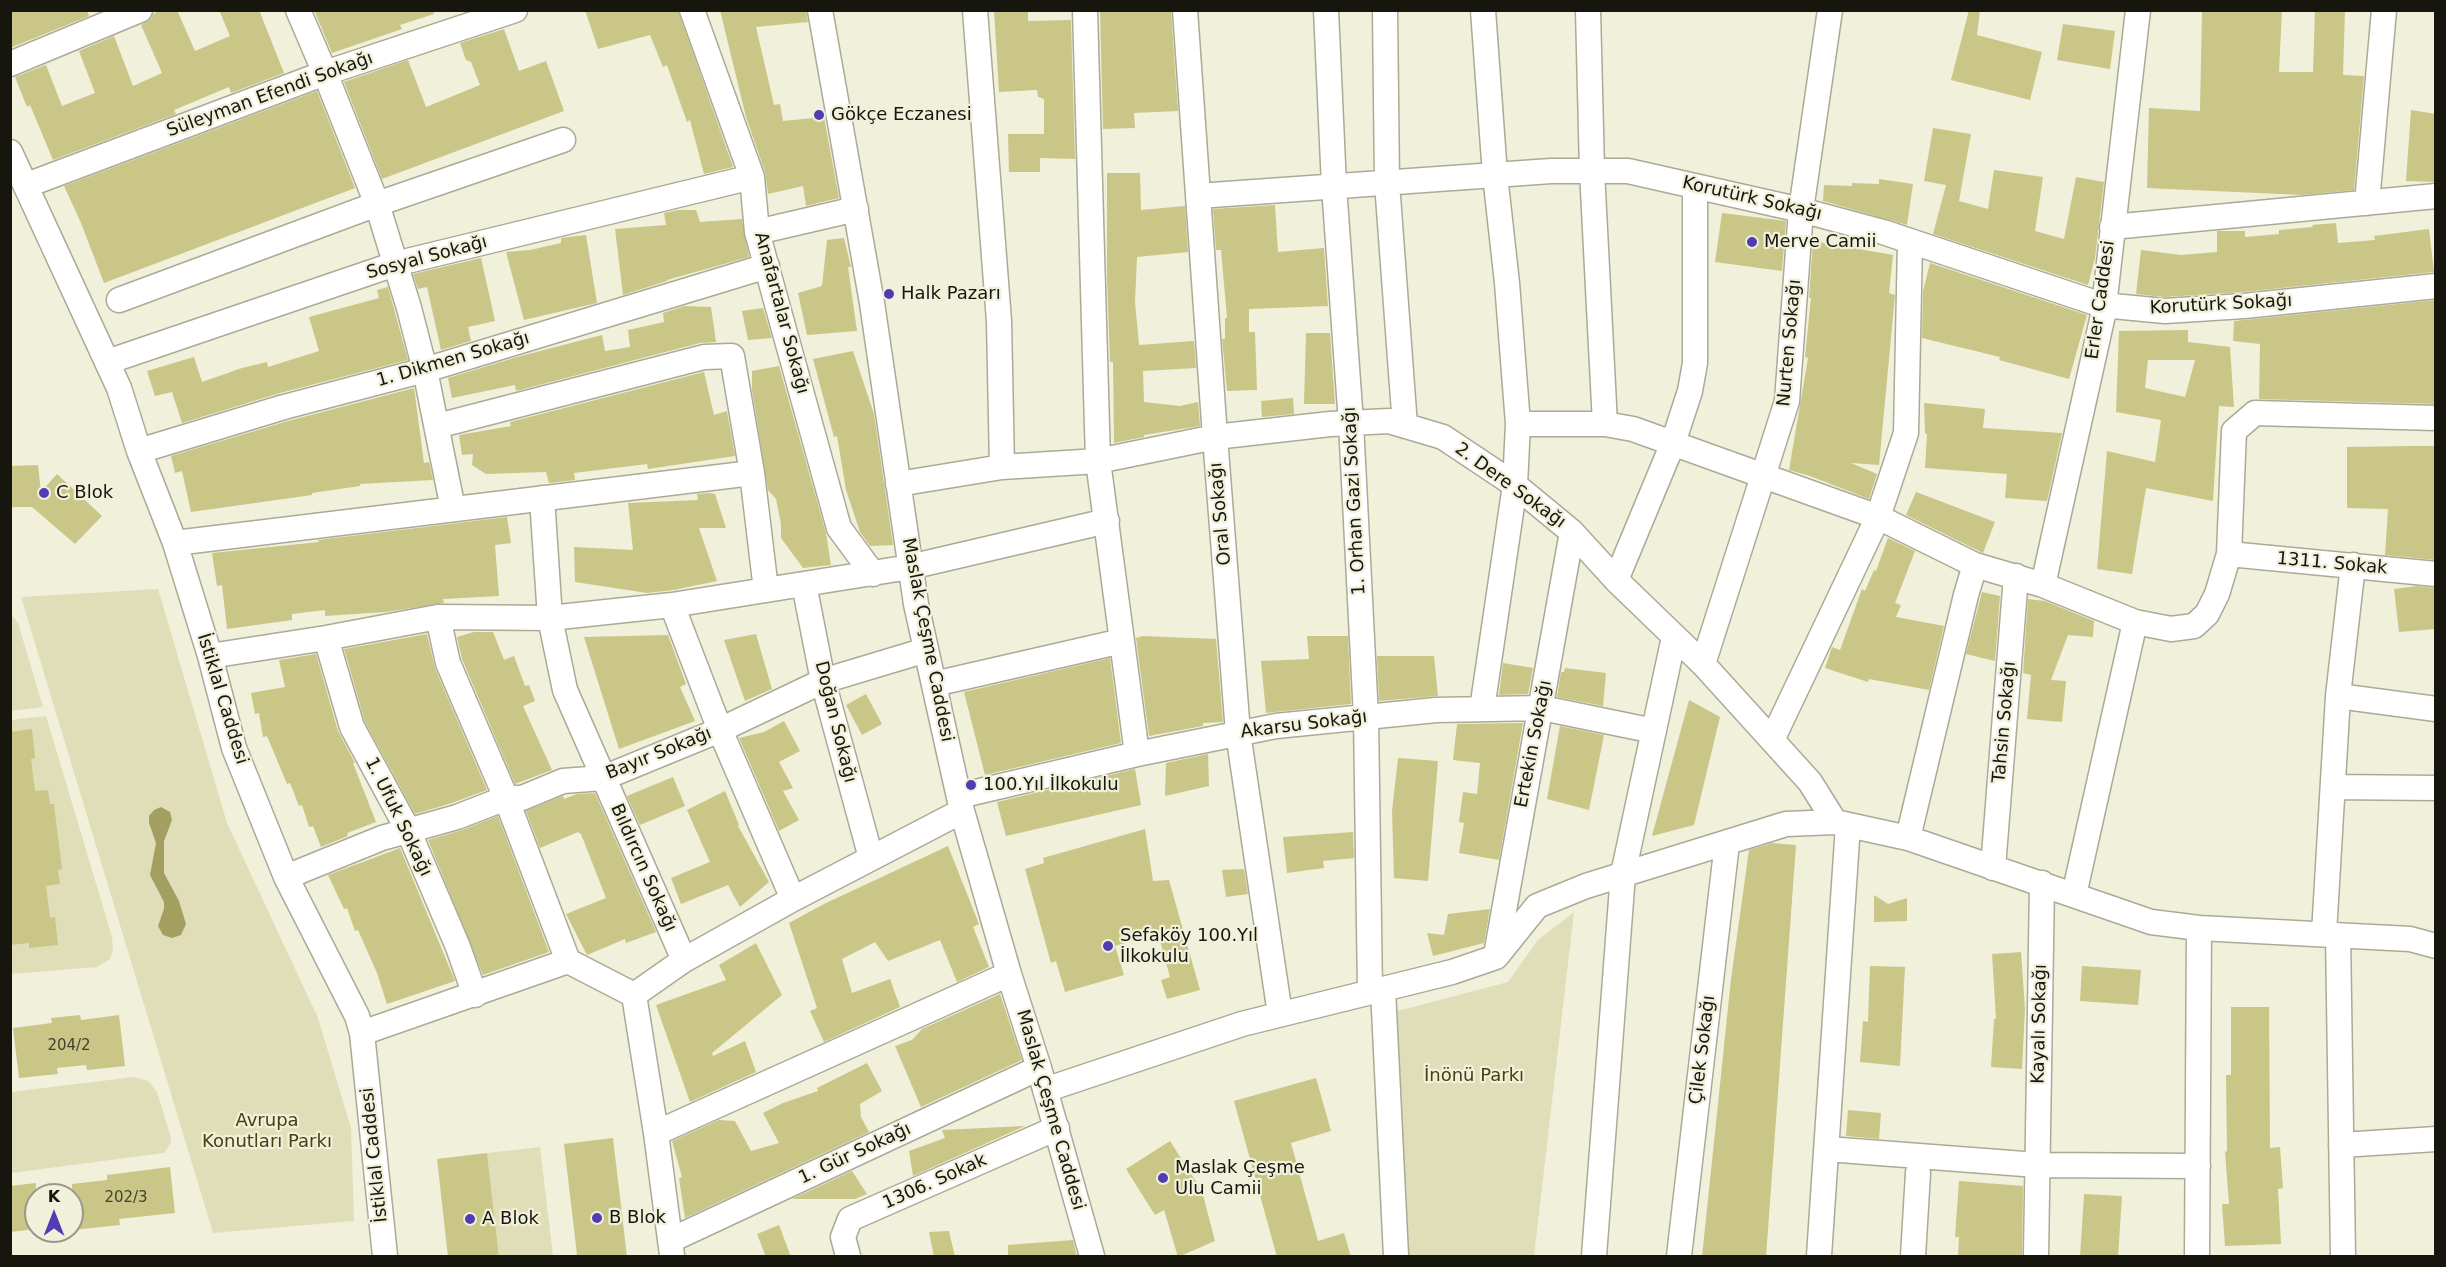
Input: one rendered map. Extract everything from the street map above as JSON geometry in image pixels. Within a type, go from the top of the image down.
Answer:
[{"type":"street","points":[[10,64],[140,10]]},
{"type":"street","points":[[298,10],[377,204],[425,370],[453,508]]},
{"type":"street","name":"Süleyman Efendi Sokağı","points":[[27,185],[325,73],[515,10]]},
{"type":"street","name":"Anafartalar Sokağı","points":[[692,10],[752,177],[757,232],[838,528],[873,574]]},
{"type":"street","name":"Maslak Çeşme Caddesi","points":[[820,10],[872,303],[910,567],[926,650],[961,803],[1009,974],[1057,1128],[1092,1257]]},
{"type":"street","points":[[975,10],[999,321],[1002,467]]},
{"type":"street","points":[[1085,10],[1098,460],[1137,754]]},
{"type":"street","name":"Oral Sokağı","points":[[1185,10],[1238,733],[1280,1014]]},
{"type":"street","name":"1. Orhan Gazi Sokağı","points":[[1326,10],[1334,186],[1351,423],[1377,991],[1396,1257]]},
{"type":"street","points":[[1385,10],[1387,183],[1405,426]]},
{"type":"street","points":[[1482,709],[1515,485],[1518,424],[1507,283],[1495,175],[1483,10]]},
{"type":"street","points":[[1588,10],[1592,171],[1605,424]]},
{"type":"street","name":"Nurten Sokağı","points":[[1703,664],[1787,401],[1801,210],[1830,10]]},
{"type":"street","name":"Erler Caddesi","points":[[2043,585],[2099,331],[2138,10]]},
{"type":"street","points":[[2367,203],[2384,10]]},
{"type":"street","points":[[119,300],[377,204],[563,140]]},
{"type":"street","name":"İstiklal Caddesi","points":[[10,152],[119,388],[139,451],[175,543],[210,656],[234,748],[286,877],[344,990],[362,1033],[385,1257]]},
{"type":"street","name":"Korutürk Sokağı","points":[[1198,196],[1495,175],[1628,171],[1801,210],[1883,232],[2102,305],[2165,311],[2244,306],[2436,286]]},
{"type":"street","name":"Sosyal Sokağı","points":[[107,362],[395,264],[752,177]]},
{"type":"street","points":[[1616,580],[1673,443],[1690,391],[1695,363],[1695,187]]},
{"type":"street","points":[[2112,227],[2436,196]]},
{"type":"street","points":[[757,232],[856,209]]},
{"type":"street","points":[[1772,740],[1878,517],[1906,433],[1910,242]]},
{"type":"street","name":"1. Dikmen Sokağı","points":[[139,451],[284,407],[425,370],[767,266]]},
{"type":"street","points":[[438,426],[704,357],[732,356],[752,473],[766,590]]},
{"type":"street","points":[[1518,424],[1605,424],[1633,429],[1878,517],[1975,565],[2043,585],[2134,622],[2171,629],[2194,626],[2207,614],[2217,594],[2229,554],[2234,432],[2255,413],[2436,418]]},
{"type":"street","name":"2. Dere Sokağı","points":[[898,484],[1002,467],[1098,460],[1215,436],[1351,423],[1389,421],[1443,436],[1515,485],[1572,532],[1616,580],[1703,664],[1810,782],[1842,823]]},
{"type":"street","points":[[175,543],[752,473]]},
{"type":"street","name":"Bıldırcın Sokağı","points":[[542,498],[550,618],[565,690],[684,960]]},
{"type":"street","points":[[210,656],[326,638],[438,617],[550,618],[672,605],[910,567],[1107,521]]},
{"type":"street","name":"Ertekin Sokağı","points":[[1496,957],[1572,532]]},
{"type":"street","name":"1311. Sokak","points":[[2229,554],[2436,574]]},
{"type":"street","points":[[1908,838],[1966,594],[1975,565]]},
{"type":"street","points":[[2343,1257],[2341,1145],[2331,935],[2333,787],[2338,696],[2353,565]]},
{"type":"street","name":"Tahsin Sokağı","points":[[1993,868],[2016,576]]},
{"type":"street","name":"Doğan Sokağı","points":[[804,584],[823,681],[871,858]]},
{"type":"street","points":[[672,605],[720,730],[793,899]]},
{"type":"street","points":[[438,617],[448,663],[506,798],[568,961],[634,995],[672,1248]]},
{"type":"street","points":[[2074,895],[2134,622]]},
{"type":"street","points":[[1594,1257],[1623,874],[1674,637]]},
{"type":"street","name":"1. Ufuk Sokağı","points":[[326,638],[352,727],[408,830],[458,947],[475,995]]},
{"type":"street","points":[[934,684],[1122,641]]},
{"type":"street","name":"Bayır Sokağı","points":[[286,877],[382,838],[457,817],[506,798],[522,798],[563,781],[603,778],[720,730],[823,681],[926,650]]},
{"type":"street","points":[[2338,696],[2436,710]]},
{"type":"street","name":"Akarsu Sokağı","points":[[634,995],[684,960],[871,858],[961,803],[1137,754],[1276,726],[1436,710],[1542,708],[1654,731]]},
{"type":"street","points":[[2333,787],[2436,788]]},
{"type":"street","points":[[1819,1257],[1827,1149],[1842,823]]},
{"type":"street","points":[[1496,957],[1537,906],[1586,885],[1786,824],[1842,823],[1908,838],[2151,922],[2199,928],[2410,939],[2436,946]]},
{"type":"street","name":"Çilek Sokağı","points":[[1678,1257],[1726,843]]},
{"type":"street","name":"Kayalı Sokağı","points":[[2036,1257],[2042,883]]},
{"type":"street","points":[[2197,1257],[2199,928]]},
{"type":"street","name":"1. Gür Sokağı","points":[[672,1248],[1042,1079],[1280,1014],[1452,972],[1496,957]]},
{"type":"street","points":[[362,1033],[568,961]]},
{"type":"street","points":[[656,1133],[1009,974]]},
{"type":"street","name":"1306. Sokak","points":[[848,1257],[843,1237],[850,1219],[1057,1128]]},
{"type":"street","points":[[2341,1145],[2436,1139]]},
{"type":"street","points":[[1827,1149],[2037,1164],[2198,1166]]},
{"type":"street","points":[[1913,1257],[1918,1173]]},
{"type":"green space","name":"Avrupa Konutları Parkı","points":[[158,589],[227,823],[318,1018],[351,1128],[354,1221],[213,1233],[21,597]]},
{"type":"green space","points":[[11,615],[18,623],[43,707],[11,711]]},
{"type":"green space","points":[[46,716],[112,937],[113,949],[110,959],[97,967],[11,974],[11,720]]},
{"type":"green space","name":"İnönü Parkı","points":[[1574,912],[1534,1256],[1401,1256],[1390,1013],[1508,982],[1538,940]]},
{"type":"green space","points":[[134,1077],[148,1081],[157,1092],[171,1138],[164,1153],[11,1173],[11,1092]]},
{"type":"green space","points":[[540,1147],[553,1256],[499,1256],[487,1153]]},
{"type":"shaded area","points":[[161,807],[170,812],[172,820],[164,841],[164,873],[179,901],[186,924],[181,935],[172,938],[163,935],[158,926],[164,902],[150,875],[156,843],[149,816]]},
{"type":"building","points":[[10,10],[87,10],[89,16],[10,48]]},
{"type":"building","points":[[161,10],[177,10],[195,51],[230,36],[219,10],[259,10],[284,73],[231,93],[229,87],[174,110],[176,114],[53,160],[30,105],[27,107],[15,77],[46,65],[62,106],[95,93],[79,51],[114,36],[133,86],[162,73],[141,25]]},
{"type":"building","points":[[314,10],[434,10],[434,14],[400,25],[402,29],[332,53]]},
{"type":"building","points":[[585,10],[678,10],[733,167],[704,174],[690,120],[687,122],[667,65],[663,67],[650,35],[598,49]]},
{"type":"building","points":[[720,10],[806,10],[808,22],[756,27],[774,105],[780,104],[783,121],[824,117],[839,198],[806,206],[803,186],[768,194],[765,172],[746,117]]},
{"type":"building","points":[[994,10],[1028,10],[1028,21],[1071,20],[1075,159],[1040,158],[1040,172],[1009,172],[1008,134],[1044,134],[1044,99],[1038,97],[1037,90],[999,92]]},
{"type":"building","points":[[1100,10],[1171,10],[1178,111],[1134,113],[1135,128],[1103,129]]},
{"type":"building","points":[[1969,10],[1980,10],[1977,35],[2042,52],[2030,100],[1951,80]]},
{"type":"building","points":[[2202,10],[2282,10],[2279,72],[2313,72],[2315,10],[2345,10],[2343,75],[2364,76],[2354,190],[2302,195],[2147,188],[2149,108],[2200,111]]},
{"type":"building","points":[[2063,24],[2115,31],[2110,69],[2057,60]]},
{"type":"building","points":[[504,29],[519,71],[546,61],[564,111],[382,179],[344,82],[408,60],[426,107],[480,85],[471,62],[466,60],[460,43]]},
{"type":"building","points":[[317,91],[355,188],[104,283],[64,186]]},
{"type":"building","points":[[2411,110],[2436,114],[2436,182],[2406,181]]},
{"type":"building","points":[[1933,128],[1971,134],[1959,201],[1988,209],[1994,170],[2043,177],[2035,231],[2064,239],[2076,177],[2104,182],[2095,258],[2088,285],[1933,234],[1946,185],[1924,181]]},
{"type":"building","points":[[1107,173],[1140,173],[1141,210],[1185,206],[1188,252],[1137,257],[1135,302],[1139,345],[1194,341],[1196,368],[1143,371],[1144,402],[1180,406],[1198,402],[1200,426],[1144,435],[1144,437],[1114,443],[1113,362],[1110,362],[1107,276]]},
{"type":"building","points":[[1879,179],[1913,184],[1907,225],[1823,201],[1824,185],[1879,184]]},
{"type":"building","points":[[1275,205],[1278,252],[1324,248],[1328,306],[1249,309],[1249,332],[1255,332],[1257,390],[1227,391],[1222,339],[1225,339],[1225,318],[1227,318],[1221,250],[1216,250],[1213,209]]},
{"type":"building","points":[[696,210],[700,222],[742,219],[749,257],[623,295],[615,229],[666,225],[664,213]]},
{"type":"building","name":"Merve Camii","points":[[1722,213],[1786,221],[1782,271],[1715,262]]},
{"type":"building","points":[[2336,223],[2338,243],[2375,240],[2374,236],[2429,229],[2434,272],[2243,292],[2165,297],[2136,294],[2141,250],[2181,255],[2217,252],[2217,231],[2245,231],[2245,237],[2279,234],[2279,230]]},
{"type":"building","points":[[586,235],[597,303],[524,320],[506,252],[530,250],[561,243],[561,238]]},
{"type":"building","points":[[844,238],[851,267],[848,267],[857,331],[807,335],[798,293],[822,286],[827,240]]},
{"type":"building","points":[[1813,241],[1893,255],[1889,293],[1895,295],[1879,465],[1851,463],[1877,474],[1869,499],[1789,470],[1808,358],[1805,357],[1811,298],[1809,298]]},
{"type":"building","points":[[481,258],[495,321],[468,327],[471,341],[441,350],[427,287],[418,289],[413,274]]},
{"type":"building","points":[[1930,263],[2087,315],[2069,379],[1999,360],[2000,357],[1922,338],[1923,291]]},
{"type":"building","points":[[388,287],[408,360],[280,393],[182,423],[172,392],[155,396],[147,371],[194,357],[202,382],[242,368],[267,362],[268,367],[319,351],[309,317],[379,298],[377,290]]},
{"type":"building","points":[[2436,300],[2436,404],[2259,399],[2260,344],[2233,341],[2234,321]]},
{"type":"building","points":[[684,306],[711,307],[716,342],[700,343],[516,391],[515,385],[452,398],[448,378],[602,335],[605,351],[630,347],[628,330],[664,322],[663,313]]},
{"type":"building","points":[[763,308],[772,338],[748,340],[742,311]]},
{"type":"building","points":[[2188,330],[2188,342],[2230,347],[2234,407],[2219,406],[2213,501],[2146,488],[2132,574],[2097,569],[2107,451],[2155,462],[2161,420],[2116,412],[2119,331]],"holes":[[[2148,360],[2195,360],[2185,397],[2145,388]]]},
{"type":"building","points":[[1306,333],[1330,333],[1335,404],[1304,404]]},
{"type":"building","points":[[853,351],[874,414],[893,545],[870,546],[860,532],[846,490],[837,436],[834,437],[813,359]]},
{"type":"building","points":[[779,366],[826,533],[831,565],[803,568],[781,538],[776,499],[768,490],[752,390],[752,371]]},
{"type":"building","points":[[704,372],[714,415],[727,411],[735,456],[648,469],[647,464],[574,473],[575,480],[549,483],[546,472],[486,474],[472,465],[473,454],[462,455],[459,435],[511,426],[510,422]]},
{"type":"building","points":[[414,388],[424,463],[429,462],[433,480],[360,484],[360,486],[312,493],[312,495],[191,512],[182,471],[175,473],[171,456],[288,421]]},
{"type":"building","points":[[1293,398],[1294,414],[1262,417],[1261,401]]},
{"type":"building","points":[[1924,403],[1985,409],[1983,428],[2062,433],[2047,501],[2005,498],[2007,474],[1925,468],[1927,434],[1925,433]]},
{"type":"building","points":[[2436,446],[2436,560],[2385,555],[2388,509],[2347,508],[2347,447]]},
{"type":"building","name":"C Blok","points":[[38,465],[41,492],[57,474],[102,516],[75,544],[32,507],[10,507],[10,466]]},
{"type":"building","points":[[1916,492],[1995,522],[1983,553],[1906,515]]},
{"type":"building","points":[[697,494],[715,494],[726,528],[699,528],[717,581],[647,593],[575,582],[574,547],[633,550],[628,503],[698,500]]},
{"type":"building","points":[[507,517],[511,543],[495,545],[499,596],[443,599],[444,603],[386,612],[325,616],[325,610],[292,614],[292,620],[227,629],[222,585],[217,586],[212,553],[319,542],[318,540]]},
{"type":"building","points":[[1888,538],[1915,551],[1895,603],[1901,605],[1896,617],[1944,626],[1929,690],[1869,679],[1868,682],[1825,668],[1832,647],[1840,650],[1862,589],[1865,591],[1874,570],[1876,571]]},
{"type":"building","points":[[2417,586],[2436,588],[2436,629],[2399,632],[2394,589]]},
{"type":"building","points":[[1982,592],[2000,596],[1995,661],[1966,654]]},
{"type":"building","points":[[2028,599],[2045,601],[2094,621],[2093,637],[2068,635],[2051,680],[2066,681],[2062,722],[2027,719],[2031,675],[2023,673]]},
{"type":"building","points":[[474,632],[493,632],[504,660],[514,656],[525,686],[529,685],[535,701],[523,706],[552,770],[515,784],[462,659],[457,637]]},
{"type":"building","points":[[427,634],[435,668],[487,790],[415,814],[365,722],[344,649]]},
{"type":"building","points":[[756,634],[772,689],[745,701],[724,640]]},
{"type":"building","points":[[668,635],[686,684],[680,687],[695,721],[619,749],[584,637]]},
{"type":"building","points":[[1143,636],[1216,639],[1223,722],[1203,723],[1203,726],[1149,736],[1136,638]]},
{"type":"building","points":[[1307,636],[1348,636],[1351,704],[1266,713],[1261,661],[1309,659]]},
{"type":"building","points":[[316,654],[338,731],[355,763],[353,763],[376,822],[347,833],[348,836],[321,847],[313,826],[309,827],[302,805],[299,806],[290,783],[287,784],[267,736],[263,737],[259,713],[255,714],[251,693],[285,687],[279,660]]},
{"type":"building","points":[[1377,656],[1434,656],[1438,696],[1379,701]]},
{"type":"building","points":[[1110,658],[1121,743],[985,775],[964,692]]},
{"type":"building","points":[[1503,663],[1533,668],[1528,694],[1499,695]]},
{"type":"building","points":[[1565,668],[1606,673],[1603,706],[1557,697],[1561,672],[1564,672]]},
{"type":"building","points":[[866,694],[882,724],[862,735],[846,705]]},
{"type":"building","points":[[1689,700],[1720,717],[1694,825],[1652,836]]},
{"type":"building","points":[[784,721],[800,751],[779,762],[793,788],[783,791],[799,820],[779,831],[739,738],[764,732]]},
{"type":"building","points":[[1523,723],[1499,860],[1459,853],[1464,823],[1459,822],[1463,792],[1477,794],[1480,763],[1453,760],[1457,724]]},
{"type":"building","points":[[1560,726],[1604,735],[1589,810],[1547,799]]},
{"type":"building","points":[[32,729],[35,758],[31,759],[35,791],[48,790],[50,804],[54,804],[62,869],[58,870],[60,884],[46,886],[50,918],[55,917],[58,945],[29,948],[29,943],[10,945],[10,900],[12,899],[10,732]]},
{"type":"building","points":[[1208,754],[1209,786],[1165,796],[1166,763]]},
{"type":"building","points":[[1398,758],[1438,761],[1428,881],[1394,878],[1392,811]]},
{"type":"building","points":[[1135,769],[1141,805],[1006,836],[997,802]]},
{"type":"building","points":[[673,777],[685,806],[640,825],[627,796]]},
{"type":"building","points":[[725,791],[738,826],[769,882],[740,907],[728,885],[681,904],[671,878],[710,862],[687,810]]},
{"type":"building","points":[[595,793],[656,932],[626,943],[625,939],[587,955],[566,914],[606,898],[581,834],[578,832],[540,848],[526,811],[563,796],[564,799],[577,794]]},
{"type":"building","points":[[498,816],[549,952],[483,975],[428,840]]},
{"type":"building","points":[[1145,829],[1153,881],[1169,880],[1200,990],[1167,999],[1161,980],[1170,977],[1158,934],[1115,946],[1124,975],[1065,992],[1056,961],[1051,963],[1025,869],[1044,863],[1043,858]]},
{"type":"building","points":[[1353,832],[1354,858],[1323,861],[1324,868],[1287,873],[1283,837]]},
{"type":"building","points":[[1772,843],[1796,845],[1766,1257],[1702,1257],[1731,979],[1749,850]]},
{"type":"building","points":[[948,846],[979,924],[973,927],[989,967],[957,982],[940,940],[888,961],[875,942],[842,959],[852,993],[890,979],[900,1007],[824,1042],[810,1011],[817,1008],[789,923],[824,904]]},
{"type":"building","points":[[400,848],[455,981],[387,1004],[377,973],[358,930],[355,931],[347,908],[344,909],[328,875]]},
{"type":"building","points":[[1244,869],[1248,894],[1226,897],[1222,870]]},
{"type":"building","points":[[1874,895],[1888,904],[1907,898],[1907,921],[1874,922]]},
{"type":"building","points":[[1490,909],[1484,943],[1433,956],[1427,933],[1444,935],[1448,914]]},
{"type":"building","points":[[756,943],[782,995],[712,1053],[713,1056],[745,1041],[756,1072],[690,1102],[656,1005],[726,980],[719,965]]},
{"type":"building","points":[[2021,952],[2025,1009],[2022,1069],[1991,1067],[1994,1019],[1996,1019],[1992,954]]},
{"type":"building","points":[[1870,966],[1905,967],[1900,1066],[1860,1062],[1863,1021],[1868,1022]]},
{"type":"building","points":[[2082,966],[2141,970],[2138,1005],[2080,1001]]},
{"type":"building","points":[[1000,994],[1022,1060],[921,1107],[895,1046],[912,1040],[922,1029]]},
{"type":"building","points":[[2231,1007],[2269,1007],[2270,1148],[2280,1147],[2283,1188],[2278,1189],[2281,1244],[2225,1246],[2222,1204],[2229,1204],[2225,1152],[2227,1151],[2226,1075],[2231,1075]]},
{"type":"building","points":[[80,1015],[81,1020],[119,1015],[125,1066],[87,1070],[86,1065],[57,1068],[58,1074],[19,1078],[13,1028],[52,1023],[51,1018]]},
{"type":"building","points":[[867,1063],[882,1091],[860,1104],[861,1117],[869,1132],[685,1218],[679,1178],[682,1177],[672,1141],[719,1120],[735,1121],[751,1151],[779,1143],[763,1113],[783,1103],[818,1091],[817,1088]]},
{"type":"building","points":[[1316,1078],[1331,1131],[1291,1143],[1318,1241],[1344,1233],[1351,1257],[1277,1257],[1234,1101]]},
{"type":"building","points":[[1848,1110],[1881,1113],[1879,1139],[1846,1136]]},
{"type":"building","points":[[1025,1126],[913,1176],[909,1151],[945,1138],[942,1130]]},
{"type":"building","name":"B Blok","points":[[613,1138],[627,1257],[577,1255],[564,1144]]},
{"type":"building","points":[[1170,1141],[1202,1191],[1215,1241],[1178,1257],[1164,1210],[1155,1215],[1126,1169]]},
{"type":"building","name":"A Blok","points":[[487,1153],[499,1257],[448,1257],[437,1159]]},
{"type":"building","points":[[170,1167],[175,1213],[119,1219],[120,1225],[84,1229],[84,1183],[81,1183],[107,1180],[107,1175]]},
{"type":"building","points":[[852,1171],[867,1194],[855,1199],[792,1199]]},
{"type":"building","points":[[1959,1181],[2023,1186],[2022,1257],[1958,1257],[1959,1237],[1955,1237]]},
{"type":"building","points":[[24,1184],[24,1230],[10,1232],[10,1186]]},
{"type":"building","points":[[2084,1194],[2122,1196],[2118,1257],[2080,1257]]},
{"type":"building","points":[[779,1225],[791,1257],[766,1257],[757,1234]]},
{"type":"building","points":[[949,1231],[955,1257],[934,1257],[929,1232]]},
{"type":"building","points":[[1073,1240],[1077,1257],[1008,1257],[1008,1245]]},
{"type":"place","name":"Gökçe Eczanesi","points":[[819,115]]},
{"type":"place","name":"Merve Camii","points":[[1752,242]]},
{"type":"place","name":"Halk Pazarı","points":[[889,294]]},
{"type":"place","name":"C Blok","points":[[44,493]]},
{"type":"place","name":"100.Yıl İlkokulu","points":[[971,785]]},
{"type":"place","name":"Sefaköy 100.Yıl İlkokulu","points":[[1108,946]]},
{"type":"place","name":"Maslak Çeşme Ulu Camii","points":[[1163,1178]]},
{"type":"place","name":"B Blok","points":[[597,1218]]},
{"type":"place","name":"A Blok","points":[[470,1219]]}]
